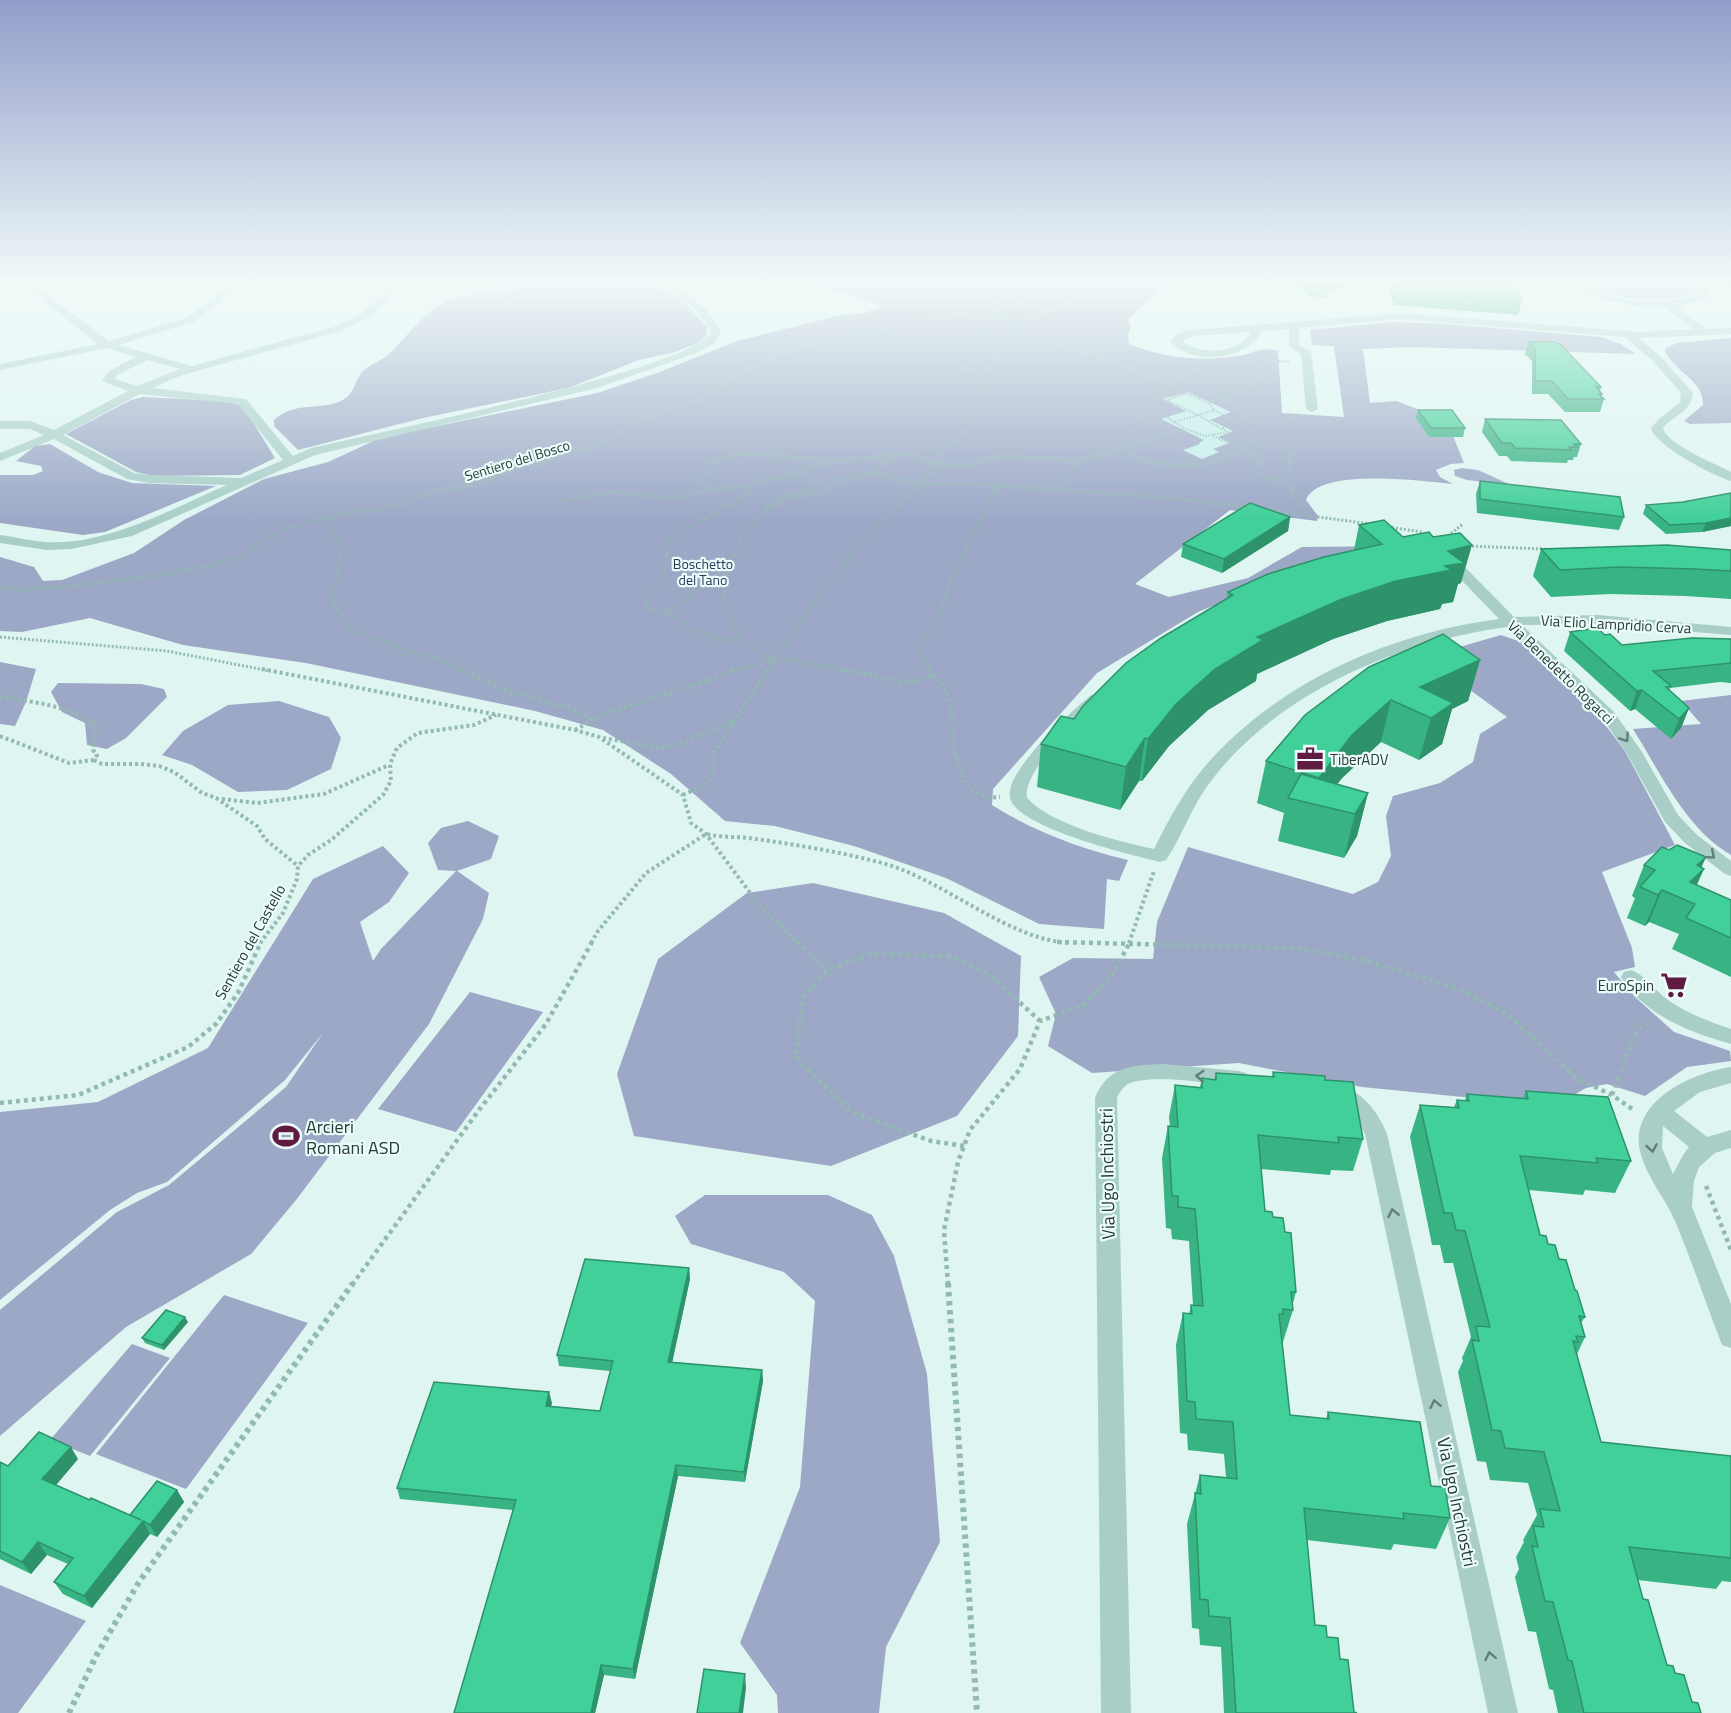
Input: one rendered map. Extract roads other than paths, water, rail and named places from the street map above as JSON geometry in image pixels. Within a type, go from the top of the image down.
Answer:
[{"type":"street","points":[[0,367],[29,361]]},
{"type":"street","points":[[135,361],[112,373],[108,381],[138,390],[242,401],[290,460]]},
{"type":"street","points":[[163,361],[192,369]]},
{"type":"street","points":[[0,457],[54,435],[138,390],[192,369],[221,361]]},
{"type":"street","points":[[0,539],[47,546],[100,540],[127,533],[290,460],[340,444],[593,386],[664,361]]},
{"type":"street","points":[[1307,361],[1312,409]]},
{"type":"street","points":[[1658,361],[1687,393],[1686,403],[1660,423],[1657,428],[1658,434],[1669,444],[1731,477]]},
{"type":"street","points":[[0,425],[30,425],[54,435],[130,476],[149,479],[243,481]]},
{"type":"street","name":"Via Benedetto Rogacci","points":[[1436,546],[1614,723],[1634,752],[1669,814],[1691,839],[1731,870]]},
{"type":"street","name":"Via Elio Lampridio Cerva","points":[[1112,686],[1075,716],[1053,740],[1021,783],[1018,797],[1029,810],[1077,831],[1123,848],[1160,856],[1192,796],[1214,766],[1248,734],[1291,701],[1339,673],[1394,650],[1442,636],[1510,622],[1600,621],[1731,631]]},
{"type":"street","points":[[1631,977],[1647,995],[1680,1017],[1731,1037]]},
{"type":"street","name":"Via Ugo Inchiostri","points":[[1116,1713],[1106,1098],[1112,1086],[1131,1075],[1169,1074],[1258,1080]]},
{"type":"street","points":[[1731,1076],[1717,1076],[1694,1084],[1656,1118],[1650,1136],[1653,1158],[1681,1206],[1731,1337]]},
{"type":"street","name":"Via Ugo Inchiostri","points":[[1315,1086],[1337,1091],[1353,1101],[1365,1111],[1376,1134],[1503,1713]]},
{"type":"street","points":[[1656,1118],[1706,1148]]},
{"type":"street","points":[[1681,1206],[1680,1189],[1685,1169],[1691,1159],[1706,1148],[1731,1139]]},
{"type":"place","name":"TiberADV","points":[[1310,759]]},
{"type":"place","name":"EuroSpin","points":[[1674,985]]},
{"type":"place","name":"Arcieri Romani ASD","points":[[286,1136]]},
{"type":"park label","name":"Boschetto del Tano","points":[[703,572]]}]
